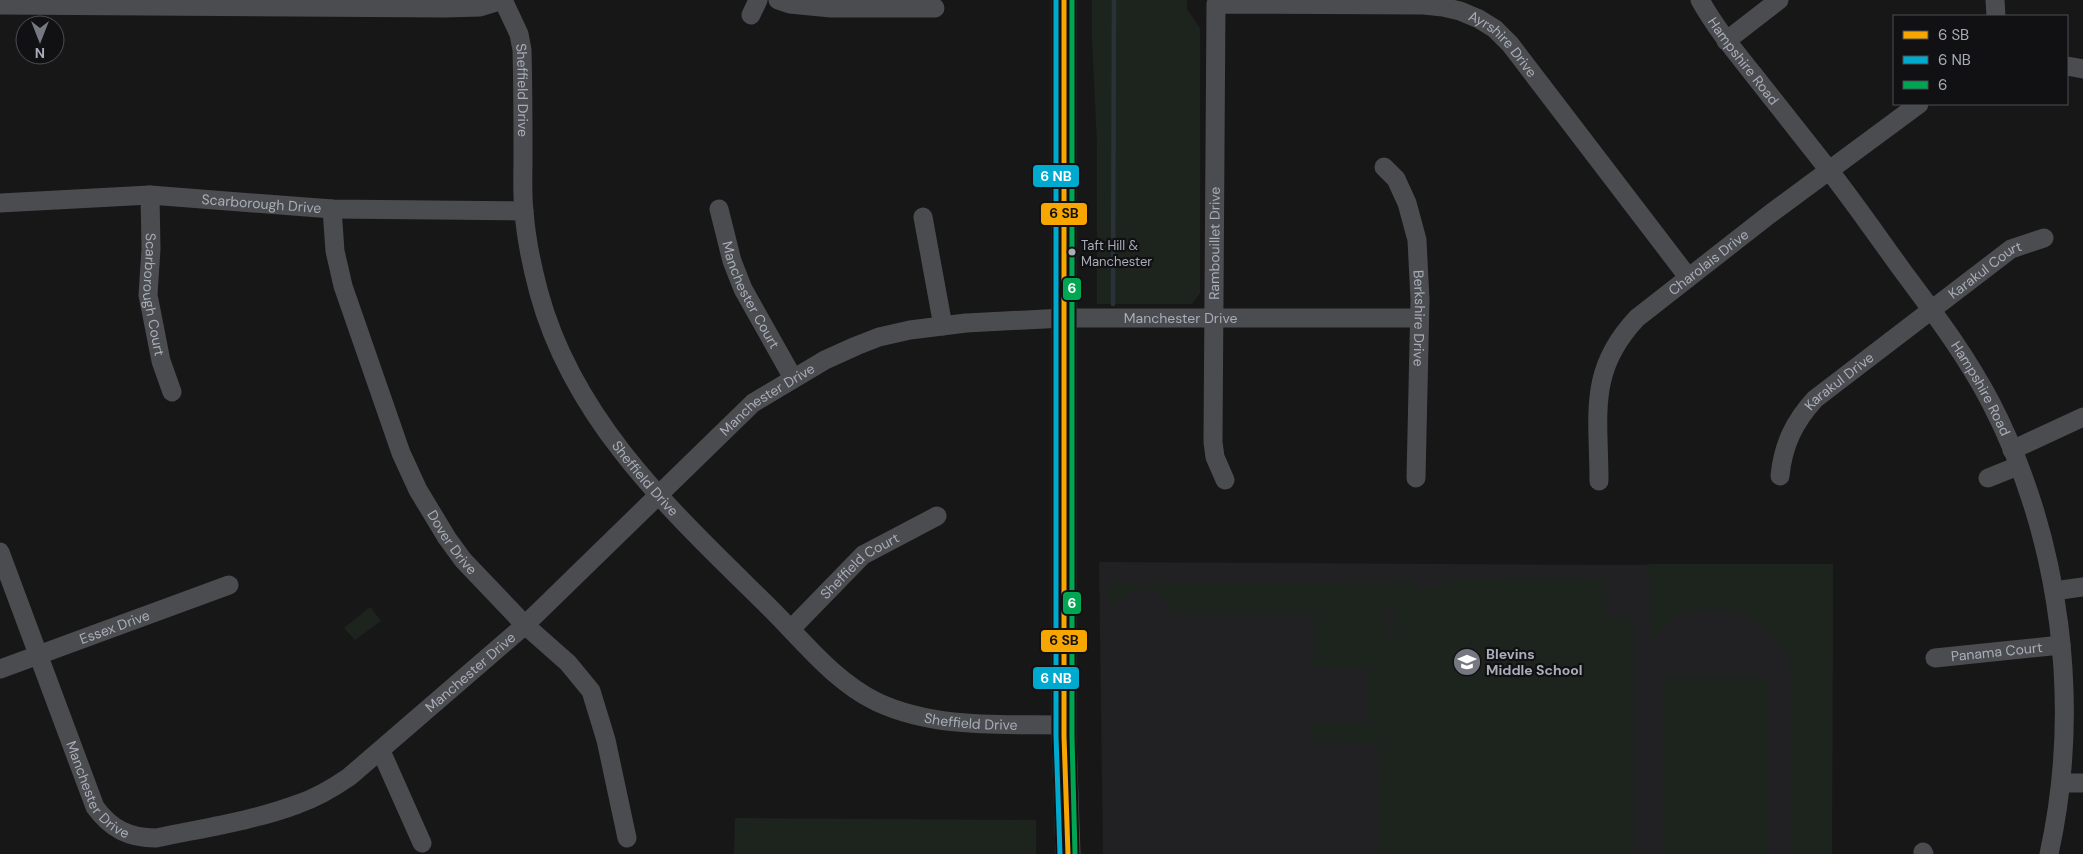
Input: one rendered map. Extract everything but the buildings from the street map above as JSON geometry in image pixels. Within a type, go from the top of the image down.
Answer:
[{"type":"main road","points":[[1064,0],[1064,725],[1068,854]]},
{"type":"street","points":[[0,5],[368,4],[480,7],[503,0]]},
{"type":"street","name":"Sheffield Drive","points":[[503,0],[519,34],[522,50],[524,211],[530,256],[540,296],[563,356],[582,393],[604,427],[657,496],[828,668],[852,687],[876,701],[907,714],[934,721],[1064,725]]},
{"type":"street","points":[[778,0],[790,4],[831,8],[935,8]]},
{"type":"street","name":"Hampshire Road","points":[[1700,0],[1726,41],[1829,170],[1954,340],[1990,402],[2015,458],[2043,545],[2054,591],[2060,645],[2064,708],[2060,783],[2050,854]]},
{"type":"street","points":[[1726,41],[1779,0]]},
{"type":"street","points":[[1995,0],[1996,15]]},
{"type":"street","name":"Ayrshire Drive","points":[[1216,4],[1424,5],[1460,11],[1479,19],[1495,29],[1510,44],[1688,277]]},
{"type":"street","name":"Rambouillet Drive","points":[[1216,4],[1213,442],[1215,457],[1224,480]]},
{"type":"street","points":[[2068,66],[2083,69]]},
{"type":"street","name":"Charolais Drive","points":[[1599,481],[1598,394],[1605,366],[1622,333],[1688,277],[1919,105]]},
{"type":"street","name":"Berkshire Drive","points":[[1384,168],[1396,178],[1407,203],[1413,223],[1419,264],[1416,478]]},
{"type":"street","name":"Scarborough Drive","points":[[0,203],[150,195],[332,209],[524,211]]},
{"type":"street","name":"Scarborough Court","points":[[150,195],[151,248],[148,295],[156,344],[172,392]]},
{"type":"street","name":"Dover Drive","points":[[332,209],[335,251],[343,286],[401,452],[418,490],[446,538],[463,560],[525,625],[568,664],[591,691],[606,740],[627,838]]},
{"type":"street","name":"Manchester Court","points":[[718,209],[732,261],[743,289],[793,378]]},
{"type":"street","points":[[923,217],[943,326]]},
{"type":"street","name":"Karakul Court","points":[[1931,309],[2011,249],[2044,238]]},
{"type":"street","name":"Karakul Drive","points":[[1780,476],[1787,440],[1803,412],[1815,399],[1931,309]]},
{"type":"street","name":"Manchester Drive","points":[[0,552],[90,799],[102,818],[115,828],[127,834],[143,838],[156,838],[275,812],[300,804],[349,778],[525,625],[753,404],[825,360],[879,337],[966,323],[1064,318],[1419,318]]},
{"type":"street","points":[[1988,478],[2015,458],[2083,417]]},
{"type":"street","name":"Sheffield Court","points":[[791,629],[863,554],[937,516]]},
{"type":"street","name":"Essex Drive","points":[[0,669],[229,585]]},
{"type":"street","points":[[2054,591],[2083,587]]},
{"type":"street","name":"Panama Court","points":[[1935,658],[2060,645]]},
{"type":"street","points":[[381,751],[422,843]]},
{"type":"street","points":[[2060,783],[2083,783]]},
{"type":"shaded area","points":[[1092,0],[1187,0],[1187,9],[1200,28],[1200,293],[1192,304],[1097,304],[1097,146]]},
{"type":"shaded area","name":"Blevins Middle School","points":[[1099,562],[1607,565],[1833,564],[1832,854],[1103,854]]},
{"type":"shaded area","points":[[1649,564],[1833,564],[1832,854],[1792,854],[1792,683],[1786,655],[1771,635],[1760,625],[1748,617],[1720,610],[1705,610],[1676,618],[1657,634],[1649,645]]},
{"type":"shaded area","points":[[1505,578],[1589,578],[1606,581],[1606,617],[1634,617],[1633,854],[1379,854],[1378,743],[1312,742],[1312,724],[1368,724],[1368,667],[1314,667],[1314,614],[1172,613],[1168,602],[1161,593],[1147,589],[1140,589],[1127,594],[1117,605],[1108,604],[1108,584],[1415,582],[1415,588],[1441,588],[1441,581]],"holes":[[[1394,609],[1394,635],[1386,635],[1384,610]]]},
{"type":"shaded area","points":[[370,607],[381,621],[355,640],[344,628]]},
{"type":"shaded area","points":[[1664,678],[1768,678],[1767,854],[1663,854]]},
{"type":"shaded area","points":[[735,818],[1036,820],[1036,854],[734,854]]},
{"type":"waterway","points":[[1113,304],[1114,0]]},
{"type":"transit line","points":[[1056,0],[1056,736],[1060,854]]},
{"type":"transit line","points":[[1064,0],[1064,736],[1068,854]]},
{"type":"transit line","name":"6","points":[[1072,0],[1072,736],[1075,854]]},
{"type":"place","name":"Taft Hill & Manchester","points":[[1072,252]]},
{"type":"place","name":"Blevins Middle School","points":[[1467,662]]}]
